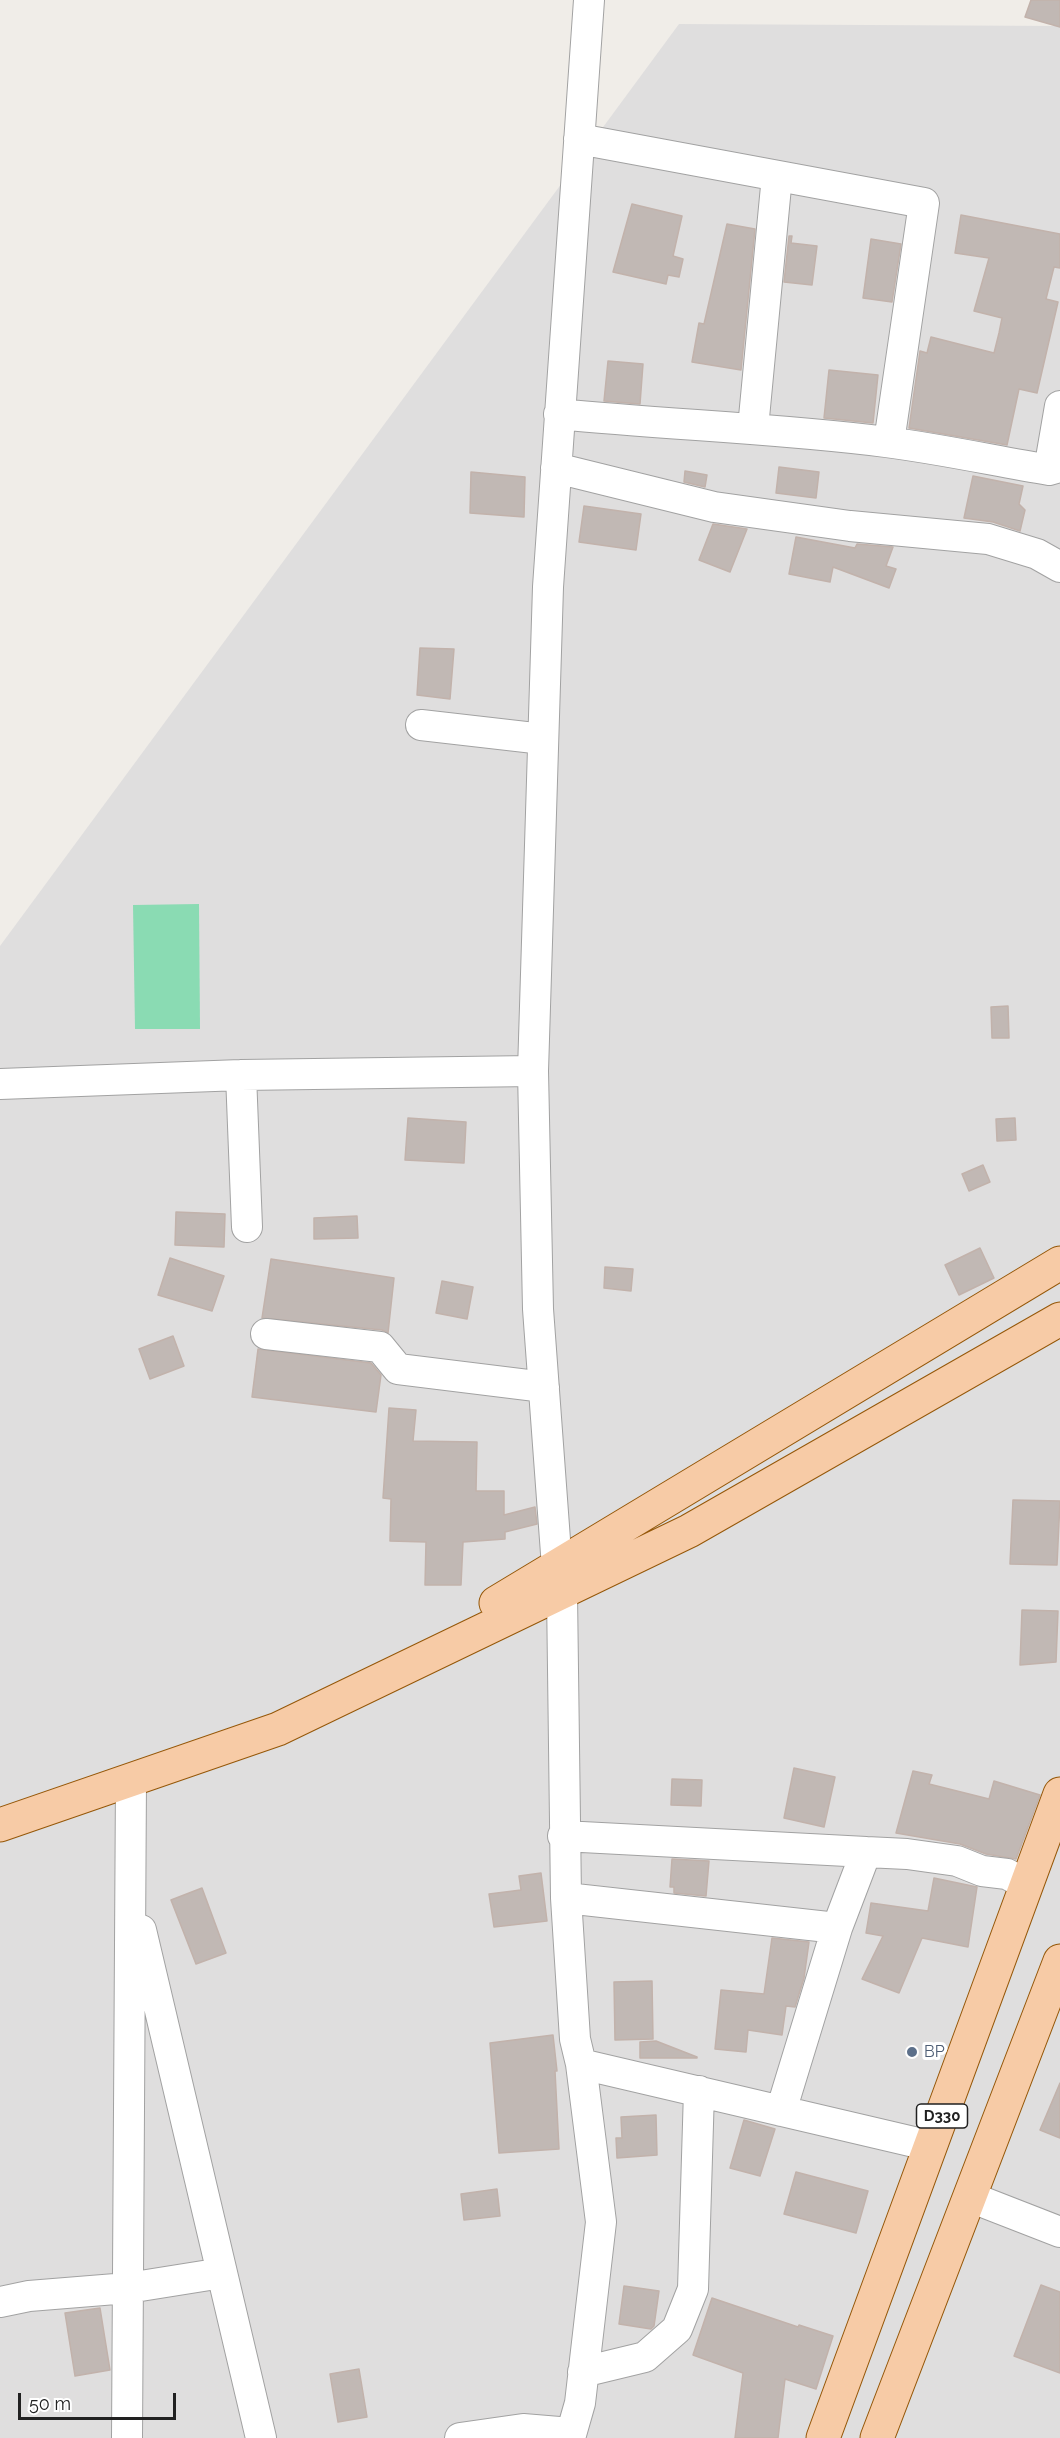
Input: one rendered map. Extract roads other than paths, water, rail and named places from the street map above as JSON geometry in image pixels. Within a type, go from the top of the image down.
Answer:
[{"type":"main road","points":[[0,1825],[278,1729],[559,1580],[1060,1263]]},
{"type":"main road","points":[[559,1580],[689,1531],[1060,1319]]},
{"type":"main road","points":[[987,1361],[1060,1347]]},
{"type":"main road","name":"D330","points":[[823,2438],[1060,1794]]},
{"type":"main road","points":[[877,2438],[1060,1961]]},
{"type":"street","points":[[460,2438],[523,2428],[570,2435],[580,2403],[601,2222],[581,2064],[575,2039],[566,1898],[559,1580],[538,1309],[533,1071],[548,587],[589,0]]},
{"type":"street","points":[[579,139],[924,203],[889,442]]},
{"type":"street","points":[[753,428],[777,176]]},
{"type":"street","points":[[559,414],[656,424],[753,428],[889,442],[1054,469],[1060,406]]},
{"type":"street","points":[[556,468],[714,507],[850,526],[988,539],[1037,554],[1060,567]]},
{"type":"street","points":[[421,725],[543,738]]},
{"type":"street","points":[[0,1084],[241,1074],[533,1071]]},
{"type":"street","points":[[241,1074],[247,1227]]},
{"type":"street","points":[[266,1334],[380,1347],[398,1369],[544,1387]]},
{"type":"street","points":[[127,2438],[131,1780]]},
{"type":"street","points":[[563,1836],[907,1854],[957,1862],[982,1871],[1007,1874],[1027,1885]]},
{"type":"street","points":[[782,2111],[837,1928],[866,1852]]},
{"type":"street","points":[[130,1883],[261,2438]]},
{"type":"street","points":[[566,1898],[837,1928]]},
{"type":"street","points":[[581,2064],[931,2146]]},
{"type":"street","points":[[584,2372],[645,2357],[677,2329],[693,2289],[699,2091]]},
{"type":"street","points":[[970,2197],[1060,2232]]},
{"type":"street","points":[[0,2302],[29,2296],[128,2288],[222,2273]]},
{"type":"place","name":"BP","points":[[912,2052]]}]
